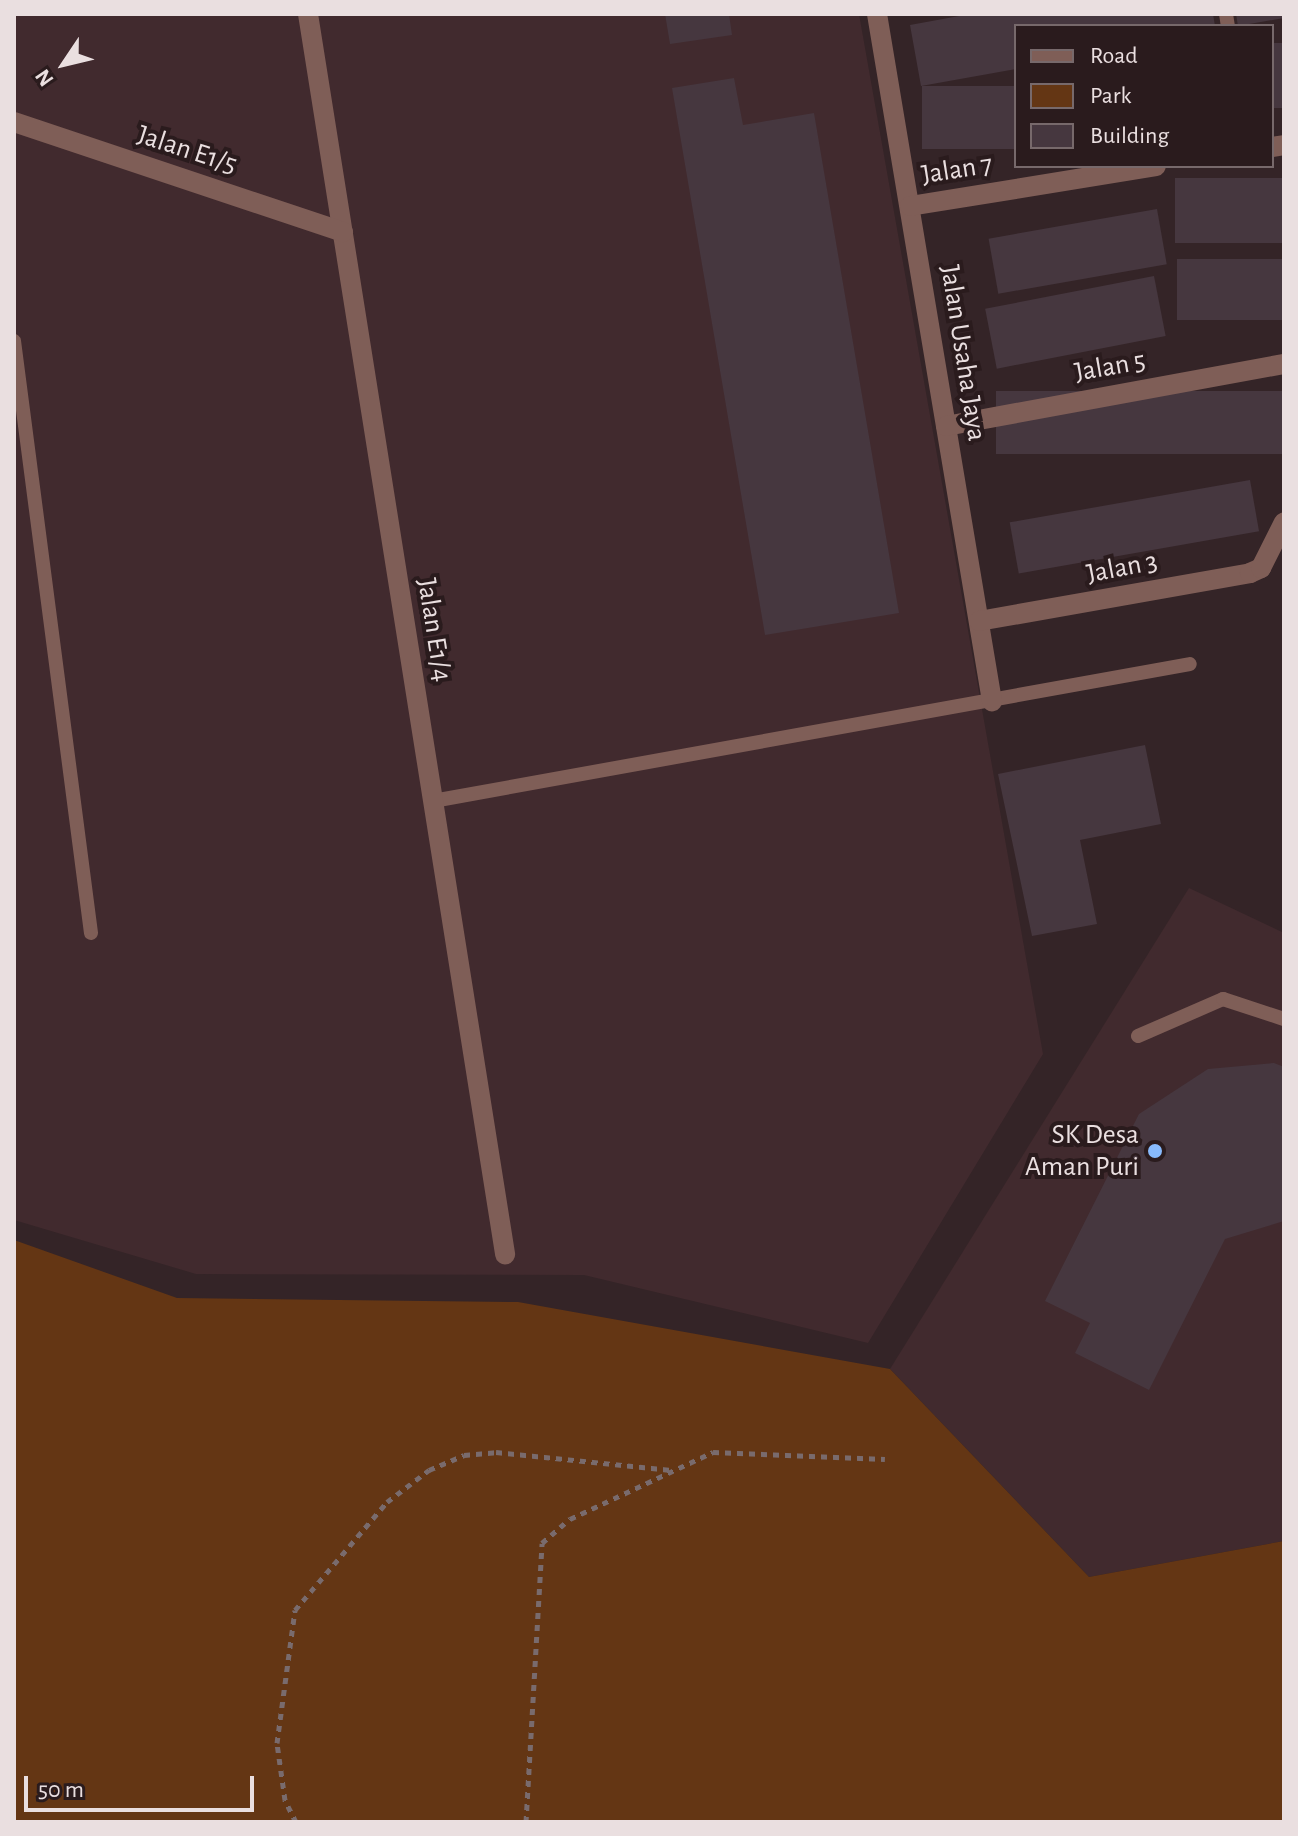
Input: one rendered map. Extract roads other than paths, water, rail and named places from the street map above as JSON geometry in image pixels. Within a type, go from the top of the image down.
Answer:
[{"type":"street","name":"Jalan E1/4","points":[[308,14],[505,1254]]},
{"type":"street","name":"Jalan Usaha Jaya","points":[[877,14],[992,701]]},
{"type":"street","name":"Jalan E1/5","points":[[14,122],[343,232]]},
{"type":"street","name":"Jalan 7","points":[[910,206],[1144,168]]},
{"type":"street","name":"Jalan 5","points":[[946,426],[1284,364]]},
{"type":"street","name":"Jalan 3","points":[[979,621],[1250,573],[1261,568],[1284,522]]},
{"type":"lane","points":[[14,341],[91,933]]},
{"type":"lane","points":[[433,801],[1190,664]]},
{"type":"lane","points":[[1138,1036],[1223,999],[1284,1019]]},
{"type":"place","name":"SK Desa Aman Puri","points":[[1155,1151]]}]
